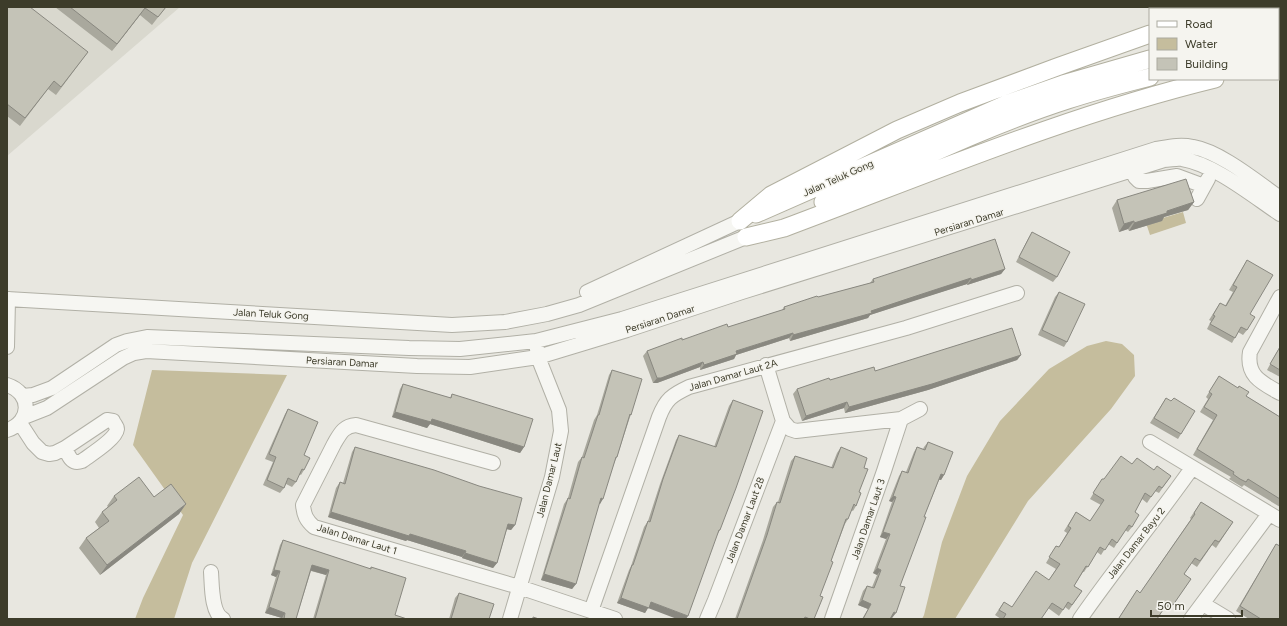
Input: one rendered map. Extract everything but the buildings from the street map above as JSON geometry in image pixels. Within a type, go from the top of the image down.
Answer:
[{"type":"main road","points":[[743,229],[771,195],[898,130],[967,100],[1149,34]]},
{"type":"main road","name":"Jalan Teluk Gong","points":[[743,229],[944,140],[1006,104],[1056,86],[1149,59]]},
{"type":"main road","name":"Jalan Teluk Gong","points":[[944,140],[1013,120],[1068,100],[1149,77]]},
{"type":"main road","points":[[743,229],[784,228],[1060,125],[1144,98],[1211,80]]},
{"type":"street","name":"Persiaran Damar","points":[[23,396],[33,395],[52,388],[116,345],[131,339],[147,337],[460,349],[536,341],[622,319],[1001,200],[1124,159],[1156,149],[1175,146],[1193,147],[1209,153],[1228,163],[1280,198]]},
{"type":"street","name":"Persiaran Damar","points":[[7,430],[13,428],[22,420],[47,408],[123,358],[134,353],[146,351],[417,366],[470,366],[538,357],[627,330],[750,289],[1164,160],[1181,158],[1197,162],[1214,170],[1280,214]]},
{"type":"street","points":[[1132,170],[1135,177],[1139,181],[1177,176],[1201,193],[1214,170]]},
{"type":"street","name":"Jalan Teluk Gong","points":[[8,299],[452,325],[505,322],[534,316],[743,229]]},
{"type":"street","name":"Jalan Damar Laut 2A","points":[[591,611],[664,405],[669,398],[689,387],[906,328],[1017,293]]},
{"type":"street","points":[[1280,297],[1250,352],[1248,362],[1250,369],[1256,377],[1264,384],[1280,393]]},
{"type":"street","points":[[7,347],[8,299]]},
{"type":"street","name":"Jalan Damar Laut","points":[[510,619],[552,477],[561,431],[558,410],[538,357],[536,341]]},
{"type":"street","points":[[766,365],[783,421],[790,429],[796,431],[901,418],[920,409]]},
{"type":"street","points":[[7,385],[18,390],[23,396],[26,409],[22,420],[33,443],[42,452],[49,454],[55,454],[65,448]]},
{"type":"street","name":"Jalan Damar Laut 3","points":[[832,619],[901,418]]},
{"type":"street","name":"Jalan Damar Laut 2B","points":[[706,619],[715,600],[783,421]]},
{"type":"street","name":"Jalan Damar Laut 1","points":[[493,463],[356,426],[349,426],[339,435],[334,444],[303,505],[303,512],[305,517],[314,527],[519,587]]},
{"type":"street","points":[[1150,442],[1275,517],[1191,619]]},
{"type":"street","name":"Jalan Damar Bayu 2","points":[[1080,619],[1192,468]]},
{"type":"street","points":[[211,572],[213,599],[220,617],[223,619]]},
{"type":"street","points":[[519,587],[615,619]]},
{"type":"street","points":[[1203,604],[1228,619]]},
{"type":"shaded area","points":[[7,7],[180,7],[7,156]]},
{"type":"water","points":[[1183,212],[1186,223],[1150,235],[1146,223]]},
{"type":"water","points":[[1106,341],[1122,344],[1134,355],[1135,376],[1111,409],[1028,501],[955,619],[922,619],[942,542],[967,476],[1000,421],[1049,369],[1087,346]]},
{"type":"water","points":[[152,370],[287,375],[192,563],[174,619],[135,619],[143,598],[183,515],[133,445]]}]
